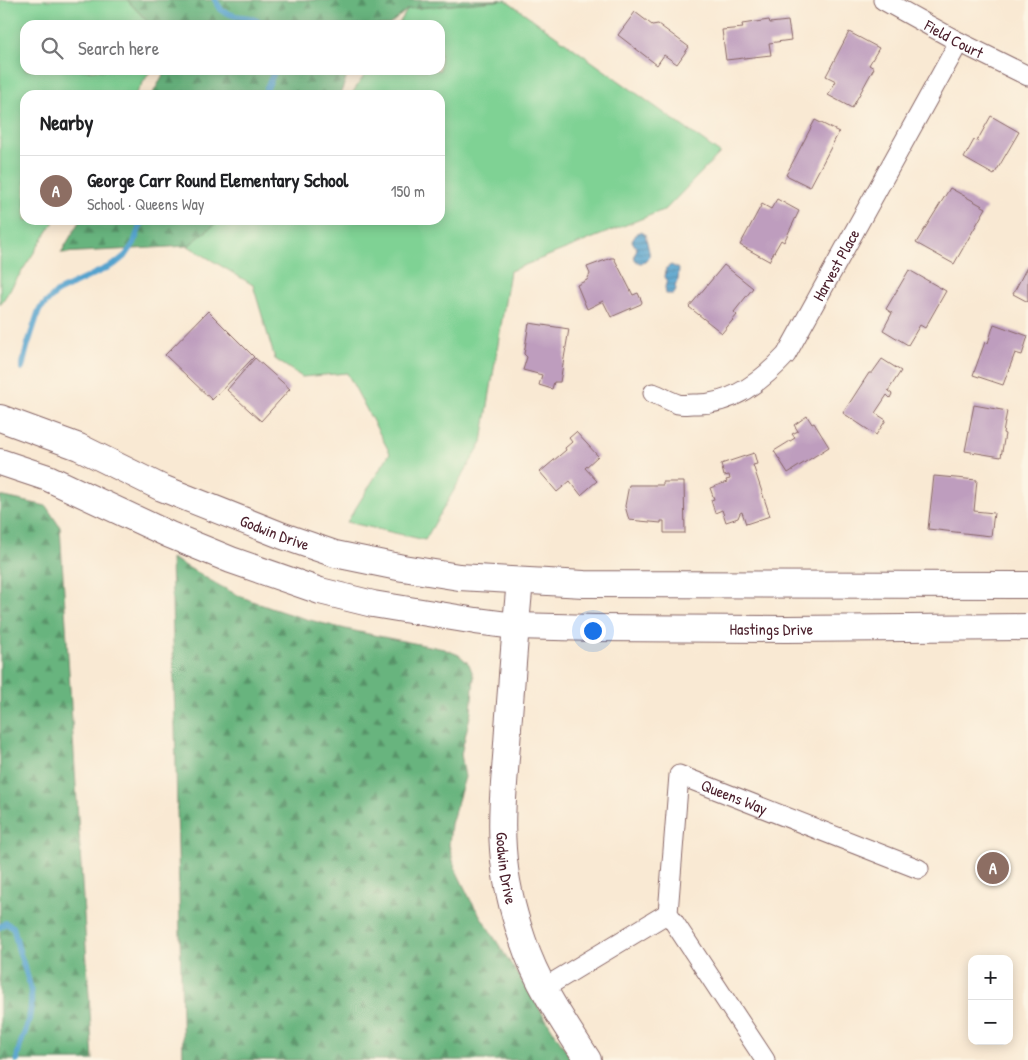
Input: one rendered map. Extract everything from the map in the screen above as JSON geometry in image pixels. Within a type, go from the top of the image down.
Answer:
[{"type":"street","name":"Field Court","points":[[882,0],[959,42],[1028,76]]},
{"type":"street","name":"Harvest Place","points":[[653,393],[679,404],[705,405],[725,400],[748,389],[769,374],[786,354],[959,42]]},
{"type":"street","name":"Godwin Drive","points":[[0,418],[79,447],[196,503],[335,554],[431,573],[520,581],[515,626],[502,813],[503,849],[509,890],[524,942],[544,988],[564,1024],[588,1060]]},
{"type":"street","points":[[0,462],[48,478],[170,535],[231,560],[320,591],[373,604],[515,626]]},
{"type":"street","points":[[520,581],[674,584],[1028,585]]},
{"type":"street","name":"Hastings Drive","points":[[515,626],[786,629],[1028,627]]},
{"type":"street","name":"Queens Way","points":[[668,913],[679,775],[919,870]]},
{"type":"street","points":[[544,988],[668,913],[765,1060]]},
{"type":"green space","points":[[0,0],[127,0],[146,20],[20,20],[20,75],[148,75],[138,90],[20,90],[20,225],[52,225],[0,305]]},
{"type":"green space","points":[[127,0],[502,0],[408,9],[395,20],[146,20]]},
{"type":"green space","points":[[506,0],[720,153],[666,209],[510,271],[482,442],[425,540],[347,522],[390,453],[347,373],[302,377],[275,359],[253,285],[188,246],[214,225],[445,225],[445,90],[354,90],[365,75],[445,75],[445,20],[401,20],[408,9]]},
{"type":"green space","points":[[163,75],[347,75],[342,90],[155,90]]},
{"type":"green space","points":[[77,225],[214,225],[188,246],[61,253]]},
{"type":"green space","points":[[0,496],[46,506],[60,527],[93,1060],[0,1060]]},
{"type":"green space","points":[[171,558],[231,592],[252,601],[299,617],[346,629],[444,649],[459,655],[469,664],[474,677],[471,712],[461,754],[465,777],[451,824],[449,845],[455,868],[471,901],[572,1060],[183,1060]]},
{"type":"water","points":[[637,233],[645,234],[650,256],[645,262],[640,263],[635,259],[637,249],[632,241]]},
{"type":"water","points":[[671,265],[679,269],[678,280],[675,285],[676,290],[674,294],[666,294],[667,280],[665,269]]},
{"type":"building","points":[[635,12],[652,25],[658,24],[689,47],[677,64],[664,55],[657,65],[618,35]]},
{"type":"building","points":[[769,20],[770,23],[788,21],[791,40],[769,43],[771,55],[726,60],[722,30],[743,28],[742,24]]},
{"type":"building","points":[[849,32],[879,48],[869,65],[874,68],[852,108],[828,95],[836,81],[826,76]]},
{"type":"building","points":[[991,116],[1019,132],[994,175],[964,158],[974,140],[977,141]]},
{"type":"building","points":[[815,120],[839,132],[810,187],[786,175]]},
{"type":"building","points":[[950,188],[986,208],[954,264],[916,243]]},
{"type":"building","points":[[777,199],[799,211],[784,242],[781,240],[769,261],[740,245],[762,204],[771,209]]},
{"type":"building","points":[[614,258],[633,295],[638,293],[642,302],[611,317],[603,301],[587,309],[577,285],[587,280],[590,274],[587,267]]},
{"type":"building","points":[[724,265],[753,288],[734,312],[737,315],[722,333],[689,307]]},
{"type":"building","points":[[1028,265],[1028,302],[1013,294]]},
{"type":"building","points":[[909,270],[946,291],[925,328],[920,325],[908,345],[883,330],[892,313],[886,309]]},
{"type":"building","points":[[208,311],[254,357],[212,400],[165,355]]},
{"type":"building","points":[[529,323],[569,329],[560,382],[554,382],[552,389],[539,385],[542,375],[523,370],[527,357],[524,354]]},
{"type":"building","points":[[994,324],[1028,336],[1022,355],[1015,353],[1003,385],[973,375],[985,342],[988,343]]},
{"type":"building","points":[[255,358],[290,389],[261,421],[227,390]]},
{"type":"building","points":[[882,359],[901,371],[888,391],[892,394],[890,398],[887,395],[875,413],[886,420],[876,435],[843,413],[869,373],[872,373]]},
{"type":"building","points":[[974,405],[1007,411],[1001,457],[965,451]]},
{"type":"building","points":[[807,416],[812,424],[814,423],[829,447],[788,473],[774,451],[795,438],[792,434],[798,431],[794,425]]},
{"type":"building","points":[[576,432],[598,456],[585,468],[597,481],[581,495],[570,481],[557,492],[540,472],[566,450],[565,448],[572,442],[569,438]]},
{"type":"building","points":[[754,453],[757,464],[753,465],[770,516],[746,524],[742,512],[738,518],[726,522],[722,510],[715,513],[711,500],[714,499],[710,488],[727,482],[726,480],[730,479],[729,475],[724,476],[721,464]]},
{"type":"building","points":[[934,476],[977,480],[974,511],[994,513],[991,536],[928,529]]},
{"type":"building","points":[[663,482],[684,482],[685,533],[664,533],[664,521],[661,521],[661,523],[629,520],[625,506],[629,485],[663,485]]},
{"type":"waterway","points":[[215,0],[222,11],[255,20]]},
{"type":"waterway","points":[[266,90],[273,75]]},
{"type":"waterway","points":[[22,368],[39,310],[57,292],[115,264],[126,255],[134,243],[140,225]]},
{"type":"waterway","points":[[0,927],[5,923],[13,927],[31,993],[29,1019],[17,1060]]},
{"type":"place","name":"George Carr Round Elementary School","points":[[993,868]]}]
